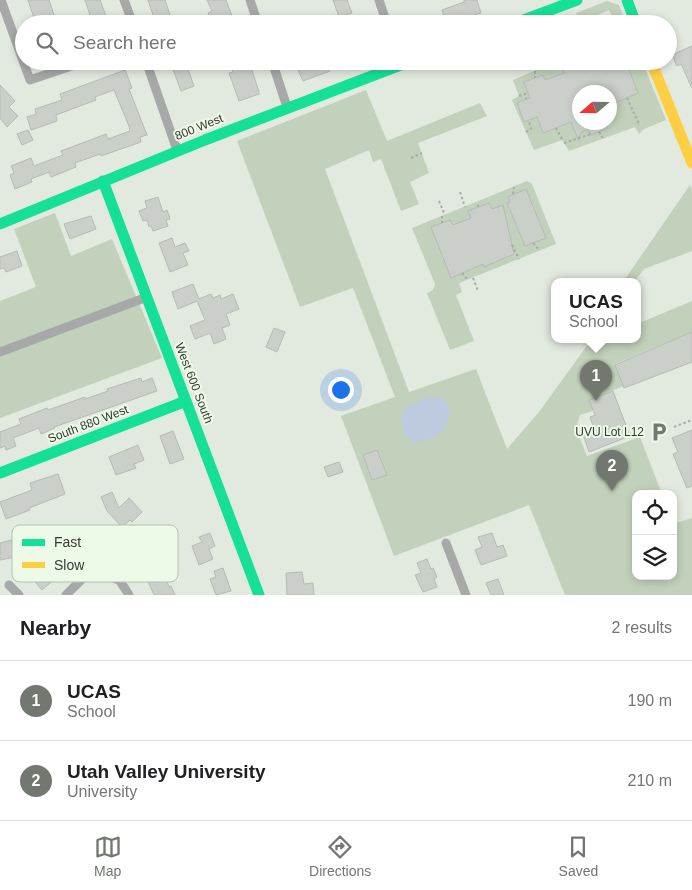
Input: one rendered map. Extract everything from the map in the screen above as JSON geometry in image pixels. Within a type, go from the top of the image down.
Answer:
[{"type":"street","points":[[1,0],[15,39]]},
{"type":"street","points":[[124,0],[130,15]]},
{"type":"street","points":[[250,0],[255,15]]},
{"type":"street","points":[[379,0],[384,15]]},
{"type":"street","points":[[537,15],[577,0]]},
{"type":"street","points":[[626,0],[632,15]]},
{"type":"street","points":[[26,70],[30,80],[59,70]]},
{"type":"street","points":[[149,70],[177,150]]},
{"type":"street","points":[[275,70],[287,107]]},
{"type":"street","name":"800 West","points":[[0,224],[177,150],[383,70]]},
{"type":"street","points":[[655,70],[691,161]]},
{"type":"street","name":"West 600 South","points":[[103,181],[259,595]]},
{"type":"street","points":[[0,352],[147,297]]},
{"type":"street","name":"South 880 West","points":[[0,473],[186,401]]},
{"type":"street","points":[[446,543],[466,595]]},
{"type":"street","points":[[66,595],[79,582]]},
{"type":"street","points":[[121,582],[129,595]]},
{"type":"street","points":[[9,585],[19,595]]},
{"type":"path","points":[[535,70],[536,78]]},
{"type":"path","points":[[519,96],[525,94],[526,100]]},
{"type":"path","points":[[627,98],[639,124]]},
{"type":"path","points":[[526,132],[531,129],[529,122]]},
{"type":"path","points":[[556,128],[562,140]]},
{"type":"path","points":[[599,132],[603,138]]},
{"type":"path","points":[[564,143],[591,134]]},
{"type":"path","points":[[411,158],[422,153]]},
{"type":"path","points":[[514,187],[514,194]]},
{"type":"path","points":[[460,192],[465,207]]},
{"type":"path","points":[[439,201],[443,216],[442,223]]},
{"type":"path","points":[[478,202],[478,207]]},
{"type":"path","points":[[534,243],[539,250]]},
{"type":"path","points":[[512,245],[519,259]]},
{"type":"path","points":[[462,273],[468,280]]},
{"type":"path","points":[[473,278],[478,291]]},
{"type":"path","points":[[674,427],[692,420]]},
{"type":"green space","points":[[607,1],[619,5],[623,15],[612,15],[609,10],[598,15],[577,15],[576,13]]},
{"type":"green space","points":[[536,70],[646,70],[666,120],[644,129],[639,134],[635,127],[569,151],[562,140],[534,150],[512,100],[519,96],[513,80]]},
{"type":"green space","points":[[366,90],[387,141],[480,103],[487,116],[418,143],[429,173],[410,182],[419,204],[401,211],[381,159],[373,162],[369,150],[325,169],[409,392],[476,369],[507,449],[539,412],[589,343],[641,343],[641,322],[692,301],[692,332],[615,364],[624,386],[589,400],[593,411],[580,415],[576,429],[587,456],[640,437],[660,490],[632,490],[632,580],[677,580],[677,523],[692,518],[692,595],[565,595],[529,505],[394,556],[341,416],[395,397],[353,288],[300,307],[237,141]]},
{"type":"green space","points":[[527,181],[532,184],[556,244],[459,283],[462,292],[456,295],[474,341],[450,350],[427,293],[433,290],[435,284],[412,228]]},
{"type":"green space","points":[[690,185],[692,190],[692,251],[644,269],[637,278],[626,278]]},
{"type":"green space","points":[[55,213],[71,256],[112,239],[162,358],[0,418],[0,301],[36,287],[14,229]]},
{"type":"water","points":[[427,397],[443,398],[450,411],[445,426],[439,434],[430,439],[415,443],[404,434],[401,417],[407,408]]},
{"type":"building","points":[[28,0],[49,0],[54,15],[33,15]]},
{"type":"building","points":[[85,0],[100,0],[106,15],[90,15]]},
{"type":"building","points":[[148,0],[165,0],[170,15],[153,15]]},
{"type":"building","points":[[207,0],[226,0],[232,15],[209,15],[208,13],[212,11]]},
{"type":"building","points":[[333,0],[347,0],[352,13],[338,15]]},
{"type":"building","points":[[464,0],[477,0],[481,13],[475,15],[443,15],[442,10],[464,2]]},
{"type":"building","points":[[692,46],[692,88],[681,64],[677,66],[677,53]]},
{"type":"building","points":[[125,70],[132,88],[129,89],[147,135],[140,137],[141,142],[75,163],[76,167],[51,177],[49,172],[31,179],[32,182],[15,189],[10,175],[14,173],[11,166],[31,158],[34,166],[63,155],[61,151],[106,134],[108,139],[130,131],[114,90],[95,97],[96,100],[56,115],[57,121],[31,130],[27,117],[36,114],[35,109],[62,100],[60,94]]},
{"type":"building","points":[[173,70],[188,70],[194,86],[181,91]]},
{"type":"building","points":[[232,70],[252,70],[259,94],[239,101],[229,73],[233,72]]},
{"type":"building","points":[[298,70],[330,71],[303,81]]},
{"type":"building","points":[[563,70],[629,70],[638,93],[617,102],[617,85],[572,85],[572,124],[571,122],[543,133],[537,117],[524,122],[517,103],[530,98],[524,82],[543,75],[545,80],[564,73]]},
{"type":"building","points":[[0,85],[15,101],[9,107],[18,116],[7,127],[0,118]]},
{"type":"building","points":[[28,130],[33,140],[22,145],[17,134]]},
{"type":"building","points":[[574,130],[586,130],[580,133],[579,141]]},
{"type":"building","points":[[588,130],[603,130],[591,135]]},
{"type":"building","points":[[526,189],[546,238],[525,246],[507,203],[510,202],[508,197]]},
{"type":"building","points":[[158,197],[163,212],[167,210],[170,219],[166,220],[168,226],[153,231],[151,226],[149,227],[147,220],[143,221],[139,211],[147,208],[145,201]]},
{"type":"building","points":[[489,203],[492,209],[503,205],[514,254],[484,267],[483,264],[451,278],[431,227],[450,220],[453,225],[471,218],[468,211]]},
{"type":"building","points":[[91,216],[96,229],[70,239],[64,224]]},
{"type":"building","points":[[172,238],[175,247],[185,243],[189,251],[183,253],[188,265],[170,272],[159,243]]},
{"type":"building","points":[[17,251],[22,266],[6,272],[4,268],[0,269],[0,257]]},
{"type":"building","points":[[193,284],[199,299],[211,294],[213,298],[220,295],[221,299],[233,294],[239,309],[226,314],[230,325],[222,328],[226,339],[214,344],[210,333],[195,339],[190,326],[205,320],[197,301],[178,309],[172,292]]},
{"type":"building","points":[[274,328],[285,332],[277,352],[266,347]]},
{"type":"building","points":[[692,332],[692,362],[624,388],[615,365]]},
{"type":"building","points":[[141,378],[142,382],[152,378],[157,391],[54,427],[41,434],[39,428],[13,438],[16,446],[6,450],[5,446],[0,448],[0,432],[21,424],[19,419],[47,408],[48,410],[85,397],[85,399],[108,391],[107,389]]},
{"type":"building","points":[[613,391],[630,436],[589,452],[582,431],[593,426],[590,417],[595,415],[589,400]]},
{"type":"building","points":[[692,430],[692,486],[687,488],[673,454],[678,452],[672,438]]},
{"type":"building","points":[[173,431],[184,459],[170,464],[160,436]]},
{"type":"building","points":[[138,445],[144,460],[134,464],[136,468],[116,475],[109,457]]},
{"type":"building","points":[[377,450],[387,475],[372,480],[363,455]]},
{"type":"building","points":[[339,462],[343,472],[328,477],[324,467]]},
{"type":"building","points":[[58,474],[65,494],[6,519],[0,502],[32,490],[30,483]]},
{"type":"building","points":[[112,492],[119,508],[129,498],[142,512],[132,522],[130,520],[124,525],[120,525],[107,511],[101,497]]},
{"type":"building","points":[[210,533],[215,546],[209,549],[213,559],[199,565],[192,546],[202,542],[199,537]]},
{"type":"building","points":[[492,533],[497,547],[503,545],[507,556],[481,565],[475,550],[482,547],[478,537]]},
{"type":"building","points":[[11,540],[12,558],[0,560],[0,543]]},
{"type":"building","points":[[427,559],[437,577],[434,579],[437,587],[423,592],[415,575],[421,573],[417,563]]},
{"type":"building","points":[[223,568],[231,591],[216,595],[210,579],[216,577],[214,571]]},
{"type":"building","points":[[302,572],[304,584],[313,583],[314,595],[287,595],[286,573]]},
{"type":"building","points":[[498,579],[504,595],[491,595],[486,583]]},
{"type":"building","points":[[35,582],[51,582],[42,590]]},
{"type":"building","points":[[148,582],[167,582],[175,595],[154,595]]},
{"type":"traffic: fast","points":[[537,15],[577,0]]},
{"type":"traffic: fast","points":[[627,0],[633,15]]},
{"type":"traffic: fast","points":[[0,224],[205,140],[388,70]]},
{"type":"traffic: fast","points":[[103,181],[259,595]]},
{"type":"traffic: fast","points":[[0,473],[186,401]]},
{"type":"traffic: slow","points":[[655,70],[692,163]]},
{"type":"place","name":"UCAS","points":[[596,401]]},
{"type":"place","name":"UVU Lot L12","points":[[659,432]]},
{"type":"place","name":"Utah Valley University","points":[[612,491]]}]
